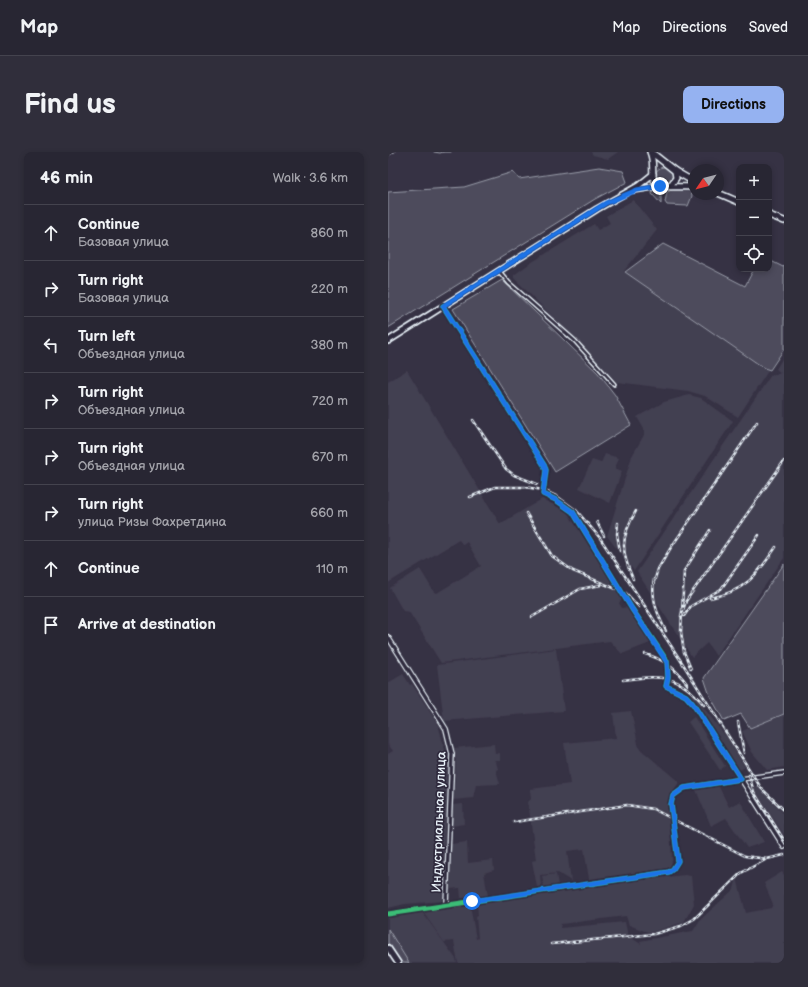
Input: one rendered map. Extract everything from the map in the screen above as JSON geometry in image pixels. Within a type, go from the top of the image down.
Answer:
[{"type":"highway","points":[[650,152],[688,178]]},
{"type":"highway","points":[[650,152],[653,160],[654,180],[660,186],[688,187]]},
{"type":"highway","points":[[653,172],[659,165],[667,164]]},
{"type":"highway","points":[[667,187],[674,182],[675,170]]},
{"type":"highway","points":[[724,196],[736,201]]},
{"type":"highway","points":[[772,216],[784,221]]},
{"type":"main road","points":[[388,342],[597,209],[638,186],[653,172]]},
{"type":"main road","points":[[625,194],[644,188],[660,186]]},
{"type":"main road","points":[[388,948],[398,963]]},
{"type":"street","points":[[498,271],[574,341],[614,384]]},
{"type":"street","points":[[443,306],[544,465],[546,470],[543,494],[556,500],[573,512],[632,609],[667,662],[668,677],[666,686],[686,696],[693,704],[784,848]]},
{"type":"street","name":"Индустриальная улица","points":[[388,638],[446,729],[450,742],[452,754],[446,904]]},
{"type":"street","points":[[388,914],[446,904],[669,872],[678,861],[671,804],[673,796],[684,788],[784,773]]},
{"type":"shaded area","points":[[591,152],[618,152],[608,159],[593,155]]},
{"type":"shaded area","points":[[599,167],[623,171],[627,182],[595,199],[388,328],[388,192],[464,187],[513,172],[519,179]]},
{"type":"shaded area","points":[[664,167],[670,170],[673,176],[670,182],[664,185],[658,182],[655,176],[658,170]]},
{"type":"shaded area","points":[[676,188],[688,190],[688,200],[690,200],[688,206],[667,205],[665,202],[667,192]]},
{"type":"shaded area","points":[[653,189],[659,190],[661,193],[661,204],[652,194]]},
{"type":"shaded area","points":[[633,200],[657,230],[624,271],[768,371],[738,417],[705,396],[688,391],[617,382],[514,278],[514,275],[529,264],[594,224],[598,230],[610,223],[606,216]]},
{"type":"shaded area","points":[[663,244],[745,286],[752,272],[772,272],[772,262],[783,267],[784,265],[784,349],[770,370],[764,368],[625,272]]},
{"type":"shaded area","points":[[502,280],[598,373],[615,395],[631,425],[555,472],[453,309]]},
{"type":"shaded area","points":[[784,356],[784,558],[716,656],[707,643],[692,657],[637,572],[771,375],[781,373],[776,369]]},
{"type":"shaded area","points":[[407,370],[500,524],[542,499],[567,512],[623,598],[619,603],[622,608],[628,607],[650,643],[622,654],[610,641],[441,663],[409,612],[403,611],[390,588],[420,569],[434,592],[437,593],[481,566],[467,542],[463,545],[459,540],[388,583],[388,382]]},
{"type":"shaded area","points":[[689,395],[701,398],[733,421],[634,571],[607,536],[632,456],[644,435],[644,429],[637,417],[664,402]]},
{"type":"shaded area","points":[[605,454],[619,458],[615,468],[622,471],[610,503],[579,488],[592,460],[601,463]]},
{"type":"shaded area","points":[[784,564],[784,714],[750,728],[741,714],[724,721],[710,696],[704,678]]},
{"type":"shaded area","points":[[556,649],[564,711],[444,721],[437,665]]},
{"type":"shaded area","points":[[403,674],[410,685],[412,684],[438,724],[448,762],[442,901],[405,904],[388,908],[388,754],[393,751],[388,744],[388,683]]},
{"type":"shaded area","points":[[693,694],[728,739],[745,767],[738,771],[689,696]]},
{"type":"shaded area","points":[[631,711],[639,748],[679,782],[668,799],[672,859],[671,868],[589,879],[584,849],[567,851],[571,881],[558,873],[540,875],[541,886],[537,887],[532,861],[536,860],[528,802],[531,799],[530,789],[570,784],[564,743],[616,738],[613,713]]},
{"type":"shaded area","points":[[784,715],[784,767],[767,770],[752,752],[742,731]]},
{"type":"shaded area","points":[[694,717],[725,766],[720,770],[688,722]]},
{"type":"shaded area","points":[[494,744],[495,754],[500,753],[500,760],[494,760],[498,769],[496,770],[500,784],[476,785],[473,798],[453,800],[456,764],[454,748]]},
{"type":"shaded area","points":[[718,785],[729,807],[740,801],[764,842],[747,848],[726,818],[711,826],[696,790]]},
{"type":"shaded area","points":[[757,785],[784,814],[784,835],[754,789]]},
{"type":"shaded area","points":[[463,804],[464,824],[452,826],[452,805]]},
{"type":"shaded area","points":[[467,842],[468,863],[493,860],[494,870],[484,873],[488,896],[461,898],[460,888],[449,889],[451,844]]},
{"type":"shaded area","points":[[782,872],[784,875],[784,962],[781,963],[458,963],[454,941],[444,942],[423,912],[470,905],[476,939],[478,938],[476,916],[478,915],[477,903],[622,882],[685,875],[691,876],[694,904],[684,922],[650,933],[629,925],[626,916],[561,924],[560,928],[625,922],[628,936],[641,944],[640,941],[693,931],[700,920],[734,889],[737,878],[746,913],[771,908],[773,904],[764,883]]},
{"type":"shaded area","points":[[556,874],[558,885],[544,887],[542,876]]},
{"type":"shaded area","points":[[422,912],[456,959],[457,963],[407,963],[388,932],[388,917]]},
{"type":"shaded area","points":[[388,929],[409,963],[401,963],[388,943]]},
{"type":"waterway","points":[[388,156],[395,152]]},
{"type":"waterway","points":[[434,152],[443,152]]},
{"type":"waterway","points":[[443,152],[451,152]]},
{"type":"railway","points":[[473,420],[506,469],[514,475],[537,484]]},
{"type":"railway","points":[[653,585],[658,569],[670,549],[757,422]]},
{"type":"railway","points":[[681,616],[686,601],[784,461]]},
{"type":"railway","points":[[470,497],[495,487],[525,487],[543,490],[558,497],[576,510],[600,538],[683,664],[761,788],[784,810]]},
{"type":"railway","points":[[633,579],[626,561],[624,545],[627,529],[636,511]]},
{"type":"railway","points":[[526,513],[552,556],[573,571],[626,593],[639,607]]},
{"type":"railway","points":[[597,522],[604,536]]},
{"type":"railway","points":[[618,523],[617,534],[620,551]]},
{"type":"railway","points":[[691,669],[684,652],[681,632],[684,571],[710,530]]},
{"type":"railway","points":[[684,616],[691,606],[721,589],[759,535]]},
{"type":"railway","points":[[710,598],[733,591],[742,586],[763,566],[776,547]]},
{"type":"railway","points":[[654,579],[654,599],[666,631]]},
{"type":"railway","points":[[532,617],[580,589],[601,585]]},
{"type":"railway","points":[[645,654],[669,665],[688,685]]},
{"type":"railway","points":[[623,680],[648,677],[668,679],[686,687],[704,705]]},
{"type":"railway","points":[[738,722],[744,753]]},
{"type":"railway","points":[[749,775],[754,792],[784,840]]},
{"type":"railway","points":[[514,822],[627,805],[653,809],[745,856],[767,859],[784,855]]},
{"type":"railway","points":[[551,944],[654,934],[681,926],[694,919],[741,873],[767,859]]},
{"type":"cycle path","points":[[388,914],[669,872],[678,861],[671,804],[673,796],[684,788],[741,779],[693,704],[686,696],[666,686],[668,677],[667,661],[632,609],[573,512],[556,500],[543,494],[546,470],[544,465],[443,306]]},
{"type":"route","points":[[472,901],[669,872],[676,866],[678,861],[677,843],[671,804],[672,798],[676,792],[684,788],[741,779],[693,704],[679,691],[666,686],[668,669],[664,656],[632,609],[573,512],[556,500],[543,494],[546,470],[544,465],[443,306],[606,203],[637,190],[660,186]]}]
